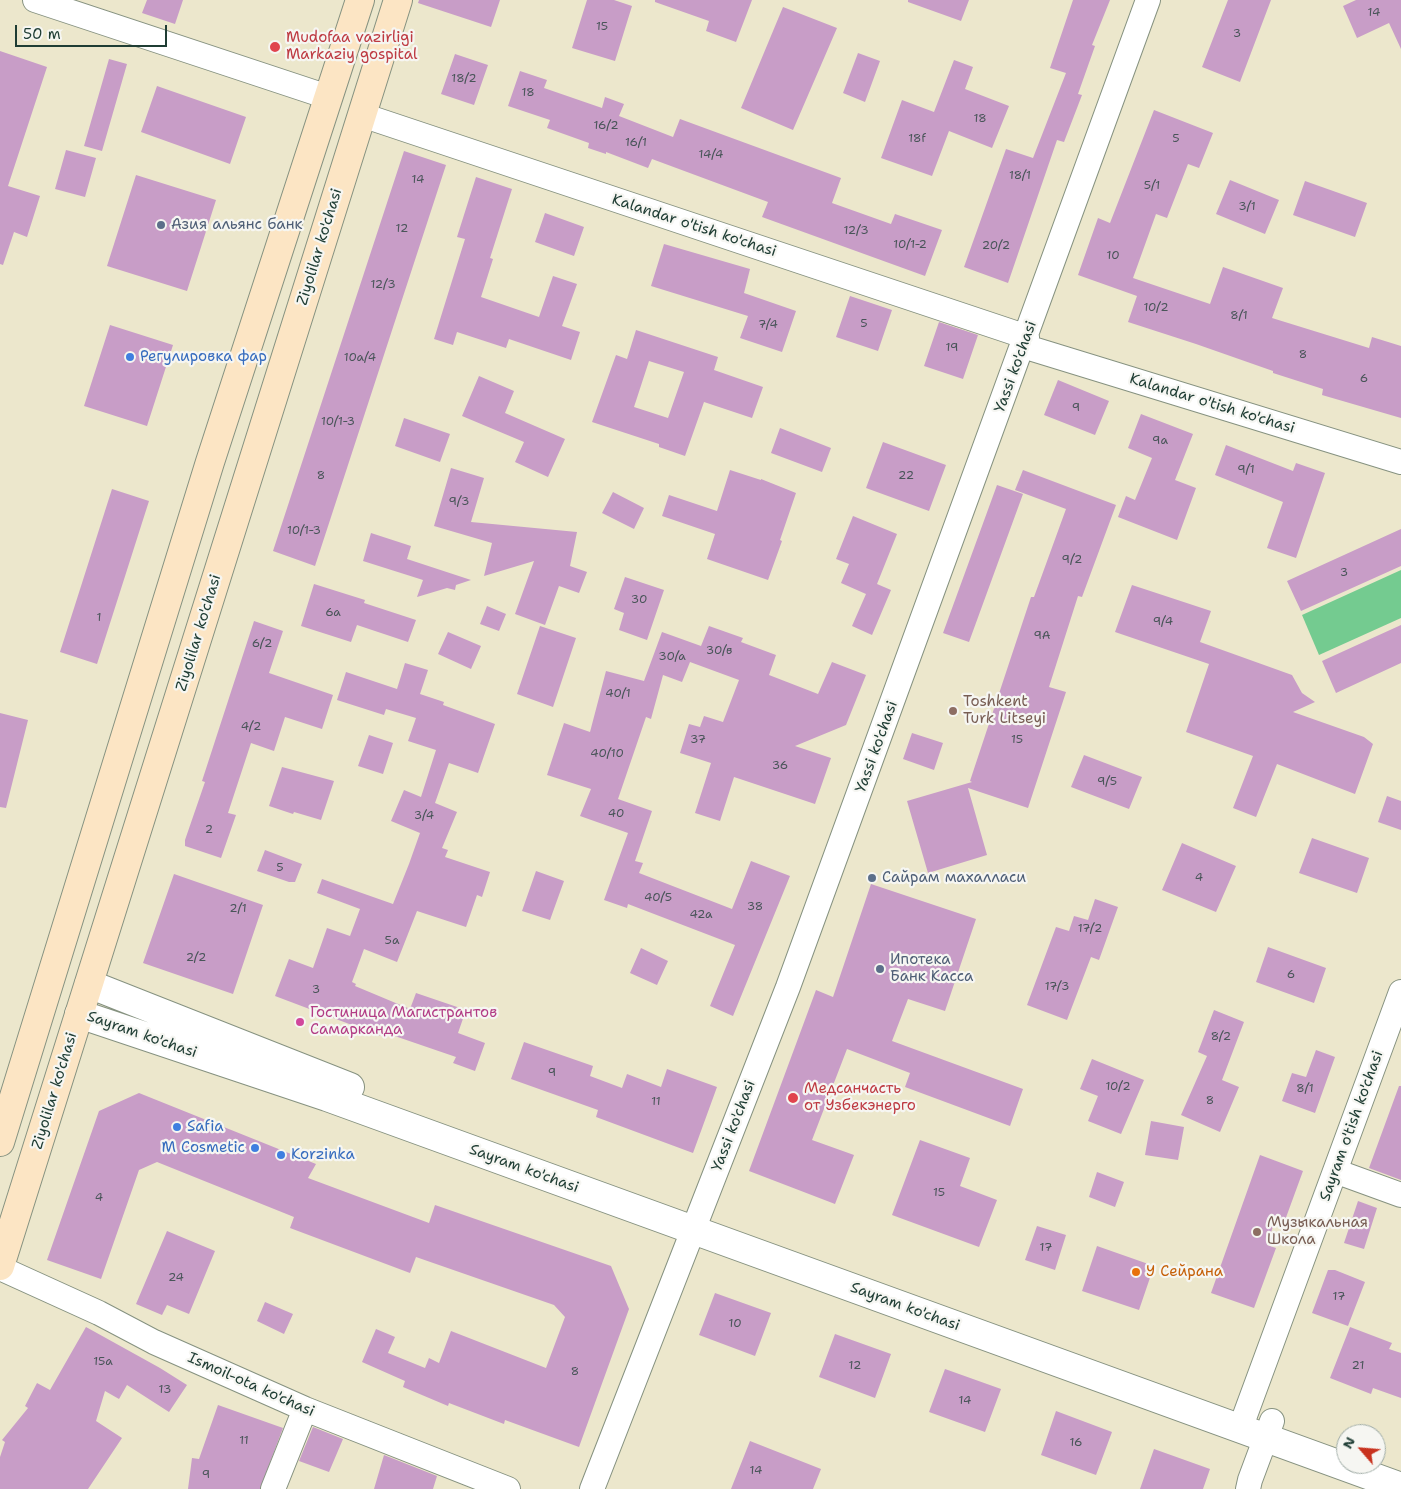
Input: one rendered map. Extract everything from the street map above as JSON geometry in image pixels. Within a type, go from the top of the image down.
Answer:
[{"type":"main road","points":[[0,1142],[198,499],[360,0]]},
{"type":"main road","name":"Ziyolilar ko'chasi","points":[[0,1267],[398,0]]},
{"type":"main road","points":[[198,499],[237,510]]},
{"type":"main road","name":"Sayram ko'chasi","points":[[49,985],[89,984]]},
{"type":"main road","name":"Sayram ko'chasi","points":[[49,985],[79,1014]]},
{"type":"street","points":[[35,0],[328,97]]},
{"type":"street","name":"Yassi ko'chasi","points":[[592,1489],[792,979],[1148,0]]},
{"type":"street","name":"Kalandar o'tish ko'chasi","points":[[362,115],[1025,341],[1401,462]]},
{"type":"street","name":"Sayram ko'chasi","points":[[89,984],[696,1222]]},
{"type":"street","name":"Sayram o'tish ko'chasi","points":[[1244,1420],[1401,992]]},
{"type":"street","name":"Sayram ko'chasi","points":[[79,1014],[696,1222],[1244,1420],[1401,1487]]},
{"type":"street","points":[[1336,1171],[1401,1195]]},
{"type":"street","name":"Ismoil-ota ko'chasi","points":[[0,1267],[99,1313],[154,1342],[305,1409],[508,1489]]},
{"type":"street","points":[[273,1489],[305,1409]]},
{"type":"street","points":[[1248,1489],[1269,1430]]},
{"type":"street","name":"Sayram ko'chasi","points":[[1269,1430],[1336,1446]]},
{"type":"street","points":[[1386,1463],[1401,1468]]},
{"type":"green space","points":[[1401,570],[1401,618],[1319,655],[1302,615]]},
{"type":"building","points":[[147,0],[183,0],[175,24],[142,13]]},
{"type":"building","points":[[419,0],[500,0],[491,27],[418,3]]},
{"type":"building","points":[[587,0],[614,0],[632,6],[615,61],[572,48]]},
{"type":"building","points":[[655,0],[752,0],[736,42],[706,31],[709,21],[655,2]]},
{"type":"building","points":[[908,0],[969,0],[961,21],[908,2]]},
{"type":"building","points":[[1073,0],[1110,0],[1092,45],[1095,46],[1078,94],[1082,95],[1064,142],[1057,140],[1008,283],[964,267],[1006,149],[1033,158],[1066,73],[1050,68]]},
{"type":"building","points":[[1228,0],[1271,0],[1240,82],[1202,67]]},
{"type":"building","points":[[1356,0],[1401,0],[1401,49],[1389,23],[1357,38],[1343,6]]},
{"type":"building","points":[[783,7],[837,28],[793,130],[741,108]]},
{"type":"building","points":[[0,51],[47,67],[8,186],[40,196],[27,237],[14,232],[3,265],[0,264]]},
{"type":"building","points":[[858,53],[880,61],[865,102],[843,93]]},
{"type":"building","points":[[455,54],[488,65],[474,105],[441,94]]},
{"type":"building","points":[[109,59],[127,64],[102,151],[84,146]]},
{"type":"building","points":[[954,60],[973,67],[965,89],[1009,106],[992,148],[949,131],[932,176],[881,158],[902,100],[934,112]]},
{"type":"building","points":[[520,71],[547,80],[544,88],[602,108],[605,97],[624,104],[619,116],[673,137],[680,119],[841,178],[832,203],[891,224],[895,214],[942,230],[925,276],[762,217],[768,202],[652,159],[648,168],[606,152],[606,154],[588,148],[589,143],[547,128],[550,120],[508,106]]},
{"type":"building","points":[[157,86],[246,117],[230,164],[141,132]]},
{"type":"building","points":[[1154,110],[1213,133],[1199,168],[1188,164],[1167,218],[1156,214],[1133,278],[1210,304],[1223,267],[1283,288],[1272,318],[1369,348],[1372,337],[1401,346],[1401,418],[1322,395],[1323,389],[1128,322],[1137,296],[1078,275],[1098,218],[1110,223]]},
{"type":"building","points":[[66,150],[96,158],[85,197],[55,189]]},
{"type":"building","points":[[404,151],[446,165],[315,566],[273,551]]},
{"type":"building","points":[[136,175],[216,200],[187,291],[107,266]]},
{"type":"building","points":[[476,177],[512,189],[490,258],[493,259],[481,297],[539,317],[553,276],[577,284],[562,326],[580,332],[571,360],[509,339],[506,348],[457,332],[453,345],[434,339],[465,239],[457,237]]},
{"type":"building","points":[[1230,180],[1279,200],[1265,234],[1216,214]]},
{"type":"building","points":[[1305,181],[1367,203],[1355,237],[1293,215]]},
{"type":"building","points":[[545,213],[584,227],[574,256],[535,242]]},
{"type":"building","points":[[664,244],[750,269],[744,293],[796,311],[782,352],[740,338],[748,316],[651,286]]},
{"type":"building","points":[[850,296],[892,310],[878,351],[836,337]]},
{"type":"building","points":[[939,322],[978,335],[963,379],[924,366]]},
{"type":"building","points":[[110,325],[173,345],[147,426],[84,406]]},
{"type":"building","points":[[636,330],[718,357],[714,370],[763,387],[752,418],[704,402],[685,456],[659,447],[659,444],[592,422],[616,355],[627,359]],"holes":[[[649,361],[684,372],[668,418],[634,407]]]},
{"type":"building","points":[[479,376],[514,391],[505,413],[565,439],[548,477],[515,462],[524,442],[462,416]]},
{"type":"building","points":[[1058,380],[1109,401],[1095,435],[1044,415]]},
{"type":"building","points":[[1141,414],[1193,434],[1175,480],[1196,488],[1177,540],[1118,517],[1126,496],[1135,500],[1152,458],[1128,448]]},
{"type":"building","points":[[404,418],[450,434],[440,462],[395,446]]},
{"type":"building","points":[[780,428],[831,448],[822,472],[771,453]]},
{"type":"building","points":[[883,442],[946,465],[929,511],[866,488]]},
{"type":"building","points":[[1226,445],[1293,471],[1296,463],[1325,473],[1296,558],[1267,548],[1283,502],[1215,475]]},
{"type":"building","points":[[451,468],[484,478],[471,522],[577,532],[570,566],[587,572],[579,593],[559,586],[545,625],[515,614],[534,561],[484,576],[492,543],[434,526]]},
{"type":"building","points":[[730,470],[761,479],[796,493],[768,580],[707,559],[715,534],[662,516],[669,495],[717,511]]},
{"type":"building","points":[[1023,470],[1116,505],[1082,597],[1078,596],[1049,687],[1066,692],[1028,808],[968,788],[987,855],[928,873],[907,801],[972,782],[970,781],[1031,597],[1034,597],[1066,509],[1015,490]]},
{"type":"building","points":[[997,485],[1023,494],[969,642],[943,633]]},
{"type":"building","points":[[112,489],[149,501],[97,664],[60,652]]},
{"type":"building","points":[[613,492],[644,508],[634,529],[602,513]]},
{"type":"building","points":[[853,516],[897,534],[877,584],[891,590],[872,635],[852,626],[866,594],[841,583],[849,564],[836,559]]},
{"type":"building","points":[[1401,529],[1401,566],[1301,611],[1287,581]]},
{"type":"building","points":[[371,533],[411,546],[407,559],[471,580],[456,585],[455,590],[447,588],[417,597],[423,580],[363,561]]},
{"type":"building","points":[[625,577],[664,590],[647,640],[619,630],[624,613],[614,609]]},
{"type":"building","points":[[314,584],[365,600],[364,603],[416,620],[408,642],[357,625],[351,642],[301,626]]},
{"type":"building","points":[[1132,585],[1211,611],[1200,642],[1292,675],[1302,693],[1315,702],[1293,712],[1364,737],[1373,744],[1355,794],[1277,764],[1256,817],[1233,808],[1253,756],[1186,732],[1209,664],[1115,632]]},
{"type":"building","points":[[487,606],[506,614],[499,631],[480,624]]},
{"type":"building","points":[[254,621],[283,631],[269,673],[333,695],[322,729],[285,717],[274,751],[251,743],[228,813],[236,815],[221,858],[185,846],[185,840],[205,782],[202,781]]},
{"type":"building","points":[[1401,625],[1401,663],[1336,693],[1322,661]]},
{"type":"building","points":[[540,626],[576,638],[553,707],[517,694]]},
{"type":"building","points":[[709,626],[743,638],[741,642],[776,655],[769,675],[818,694],[832,662],[866,675],[846,725],[795,746],[831,758],[815,804],[734,777],[720,821],[695,813],[711,763],[680,753],[689,724],[700,727],[704,716],[723,722],[739,680],[690,662],[682,682],[663,675],[651,719],[646,717],[618,799],[652,811],[635,861],[643,863],[639,873],[732,909],[751,861],[790,876],[733,1016],[710,1006],[735,945],[628,904],[627,908],[604,900],[628,833],[580,816],[591,789],[547,775],[564,723],[590,732],[606,671],[644,681],[662,632],[701,646]]},
{"type":"building","points":[[448,632],[481,646],[471,669],[438,654]]},
{"type":"building","points":[[405,663],[428,670],[420,694],[444,702],[443,705],[495,724],[478,773],[449,763],[435,803],[457,812],[442,848],[448,850],[445,857],[490,872],[482,897],[477,895],[466,927],[417,911],[397,962],[364,949],[352,982],[356,984],[355,986],[410,1009],[416,993],[466,1010],[458,1033],[485,1043],[475,1071],[453,1063],[456,1057],[383,1032],[381,1036],[275,996],[289,959],[313,968],[327,928],[350,936],[360,909],[317,893],[322,879],[393,904],[409,864],[420,833],[391,821],[404,790],[421,797],[436,750],[408,741],[416,718],[386,709],[384,715],[337,700],[346,672],[397,689]]},
{"type":"building","points":[[0,713],[28,720],[6,808],[0,807]]},
{"type":"building","points":[[912,733],[943,743],[934,770],[903,759]]},
{"type":"building","points":[[369,735],[393,743],[383,774],[358,766]]},
{"type":"building","points":[[1084,755],[1142,777],[1129,809],[1071,787]]},
{"type":"building","points":[[282,767],[334,781],[321,820],[269,806]]},
{"type":"building","points":[[1387,796],[1401,801],[1401,830],[1378,822]]},
{"type":"building","points":[[1312,838],[1369,858],[1357,893],[1299,873]]},
{"type":"building","points":[[1182,843],[1236,866],[1216,912],[1162,890]]},
{"type":"building","points":[[265,850],[302,864],[295,882],[289,882],[257,871]]},
{"type":"building","points":[[536,871],[564,881],[550,920],[522,911]]},
{"type":"building","points":[[174,874],[263,905],[233,994],[143,963]]},
{"type":"building","points":[[871,884],[976,919],[945,1011],[908,999],[892,1041],[1023,1089],[1010,1126],[905,1087],[910,1073],[847,1049],[812,1140],[854,1155],[835,1204],[749,1171],[816,990],[833,997]]},
{"type":"building","points":[[1095,899],[1118,907],[1099,960],[1091,957],[1067,1020],[1027,1005],[1056,927],[1069,931],[1074,916],[1088,920]]},
{"type":"building","points":[[1268,947],[1326,968],[1314,1003],[1256,982]]},
{"type":"building","points":[[641,948],[668,961],[657,985],[630,973]]},
{"type":"building","points":[[1214,1010],[1244,1022],[1222,1080],[1239,1087],[1220,1132],[1181,1115],[1207,1056],[1198,1052]]},
{"type":"building","points":[[524,1042],[593,1066],[590,1076],[622,1088],[627,1074],[661,1087],[667,1069],[717,1087],[693,1153],[596,1117],[598,1110],[511,1079]]},
{"type":"building","points":[[1316,1050],[1335,1057],[1315,1113],[1282,1101],[1292,1073],[1306,1077]]},
{"type":"building","points":[[1092,1059],[1144,1080],[1121,1134],[1088,1121],[1098,1096],[1080,1089]]},
{"type":"building","points":[[1399,1086],[1401,1086],[1401,1180],[1369,1168]]},
{"type":"building","points":[[139,1093],[316,1164],[308,1178],[429,1223],[435,1205],[611,1266],[629,1309],[579,1447],[505,1420],[504,1424],[449,1403],[448,1406],[403,1387],[405,1381],[362,1362],[376,1329],[395,1337],[388,1353],[425,1368],[429,1358],[439,1363],[451,1331],[546,1368],[565,1317],[554,1305],[416,1257],[410,1273],[290,1228],[294,1217],[157,1162],[139,1170],[101,1279],[47,1260],[99,1111]]},
{"type":"building","points":[[1151,1121],[1184,1127],[1178,1160],[1145,1155]]},
{"type":"building","points":[[920,1140],[970,1158],[960,1186],[997,1200],[979,1247],[892,1215]]},
{"type":"building","name":"Музыкальная Школа","points":[[1260,1155],[1303,1171],[1284,1223],[1275,1220],[1267,1245],[1276,1248],[1254,1308],[1211,1293]]},
{"type":"building","points":[[1097,1172],[1124,1182],[1115,1207],[1089,1197]]},
{"type":"building","points":[[1358,1201],[1377,1208],[1364,1249],[1344,1243]]},
{"type":"building","points":[[1037,1226],[1066,1235],[1055,1270],[1025,1260]]},
{"type":"building","points":[[167,1231],[215,1251],[189,1314],[167,1305],[162,1315],[136,1304]]},
{"type":"building","points":[[1097,1246],[1154,1266],[1139,1310],[1082,1291]]},
{"type":"building","points":[[1328,1270],[1335,1270],[1365,1282],[1348,1326],[1312,1313]]},
{"type":"building","points":[[715,1293],[771,1313],[755,1356],[699,1335]]},
{"type":"building","points":[[265,1302],[293,1314],[284,1334],[257,1321]]},
{"type":"building","points":[[86,1327],[187,1385],[169,1412],[127,1385],[119,1399],[105,1391],[96,1421],[122,1438],[88,1489],[0,1489],[0,1457],[5,1442],[2,1440],[28,1408],[25,1406],[37,1383],[50,1390]]},
{"type":"building","points":[[1350,1327],[1392,1343],[1389,1349],[1401,1353],[1401,1398],[1373,1388],[1371,1394],[1330,1378]]},
{"type":"building","points":[[835,1334],[891,1354],[875,1398],[819,1377]]},
{"type":"building","points":[[945,1369],[1001,1389],[985,1432],[929,1412]]},
{"type":"building","points":[[218,1405],[283,1428],[260,1489],[188,1489],[192,1458],[199,1459]]},
{"type":"building","points":[[1056,1411],[1112,1432],[1096,1475],[1041,1455]]},
{"type":"building","points":[[313,1427],[343,1439],[329,1472],[299,1461]]},
{"type":"building","points":[[750,1441],[821,1469],[813,1489],[731,1489]]},
{"type":"building","points":[[1154,1449],[1210,1469],[1203,1489],[1140,1489]]},
{"type":"building","points":[[384,1455],[437,1476],[433,1489],[374,1489]]},
{"type":"place","name":"Mudofaa vazirligi Markaziy gospital","points":[[275,47]]},
{"type":"place","name":"Азия альянс банк","points":[[161,225]]},
{"type":"place","name":"Регулировка фар","points":[[130,357]]},
{"type":"place","name":"Toshkent Turk Litseyi","points":[[953,711]]},
{"type":"place","name":"Сайрам махалласи","points":[[872,878]]},
{"type":"place","name":"Ипотека Банк Касса","points":[[880,969]]},
{"type":"place","name":"Гостиница Магистрантов Самарканда","points":[[300,1022]]},
{"type":"place","name":"Медсанчасть от Узбекэнерго","points":[[793,1098]]},
{"type":"place","name":"Safia","points":[[177,1127]]},
{"type":"place","name":"M Cosmetic","points":[[255,1148]]},
{"type":"place","name":"Korzinka","points":[[281,1155]]},
{"type":"place","name":"Музыкальная Школа","points":[[1257,1232]]},
{"type":"place","name":"У Сейрана","points":[[1136,1272]]}]
